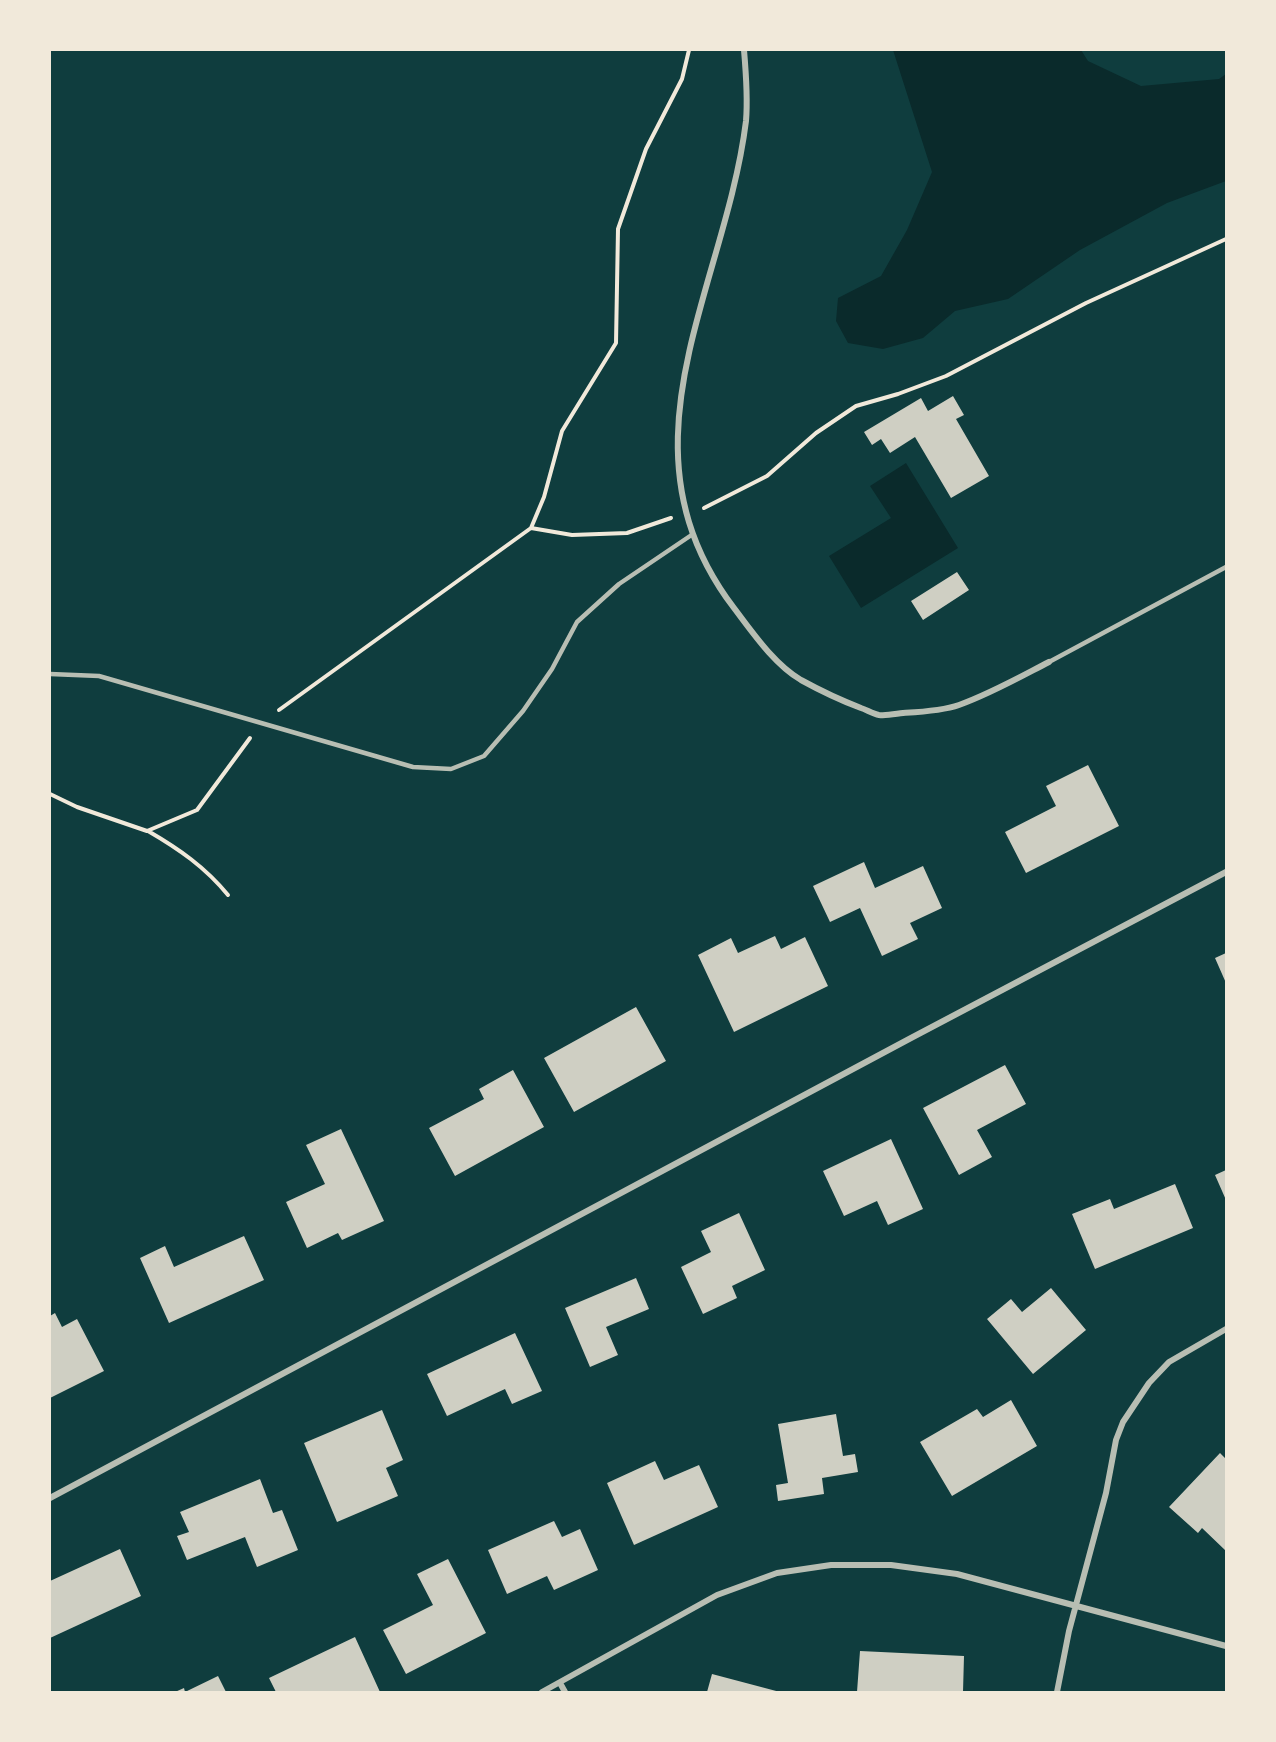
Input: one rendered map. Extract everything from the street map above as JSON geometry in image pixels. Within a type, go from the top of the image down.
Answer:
[{"type":"street","points":[[744,50],[746,118],[735,182],[688,351],[678,415],[680,485],[693,534],[723,594],[752,632],[788,672],[829,696],[878,715],[916,713],[957,706],[1048,662]]},
{"type":"street","points":[[50,1498],[911,1038],[1227,872]]},
{"type":"street","points":[[1057,1692],[1076,1606],[1106,1493],[1116,1440],[1123,1422],[1149,1383],[1169,1362],[1227,1329]]},
{"type":"street","points":[[542,1692],[717,1595],[777,1574],[831,1565],[891,1565],[957,1575],[1227,1646]]},
{"type":"street","points":[[560,1683],[565,1692]]},
{"type":"lane","points":[[50,674],[99,676],[413,767],[451,770],[484,756],[523,711],[552,669],[577,622],[619,584],[693,534]]},
{"type":"lane","points":[[1048,662],[1227,567]]},
{"type":"path","points":[[147,831],[198,810],[261,723],[531,528],[544,497],[562,431],[616,344],[618,229],[646,149],[682,79],[689,50]]},
{"type":"path","points":[[531,528],[572,535],[627,533],[712,505],[767,476],[816,433],[856,406],[898,394],[946,376],[1086,303],[1227,239]]},
{"type":"path","points":[[50,794],[77,807],[147,831],[182,851],[216,880],[228,895]]},
{"type":"water","points":[[893,50],[1081,50],[1088,61],[1141,86],[1219,79],[1226,74],[1226,181],[1167,203],[1080,250],[1008,299],[955,311],[923,338],[883,349],[848,343],[836,321],[838,298],[881,276],[907,230],[932,172]]},
{"type":"water","points":[[906,463],[958,548],[861,608],[829,556],[891,518],[870,486]]},
{"type":"building","points":[[953,396],[964,415],[956,419],[989,476],[951,498],[915,437],[890,453],[881,439],[872,445],[864,432],[921,398],[928,411]]},
{"type":"building","points":[[957,572],[969,590],[923,620],[911,601]]},
{"type":"building","points":[[1088,765],[1119,826],[1026,873],[1005,832],[1056,806],[1046,786]]},
{"type":"building","points":[[864,862],[875,888],[923,866],[942,908],[910,923],[918,939],[882,956],[860,908],[830,922],[813,886]]},
{"type":"building","points":[[775,936],[781,949],[805,937],[828,986],[734,1032],[698,955],[731,938],[738,953]]},
{"type":"building","points":[[1226,953],[1226,983],[1215,958]]},
{"type":"building","points":[[636,1007],[666,1061],[574,1112],[544,1058]]},
{"type":"building","points":[[1005,1065],[1026,1104],[977,1130],[992,1157],[959,1175],[923,1108]]},
{"type":"building","points":[[513,1070],[544,1127],[455,1176],[429,1128],[484,1099],[479,1089]]},
{"type":"building","points":[[341,1129],[384,1221],[342,1240],[338,1233],[307,1248],[286,1202],[325,1184],[306,1145]]},
{"type":"building","points":[[891,1139],[923,1209],[888,1225],[877,1201],[844,1216],[823,1171]]},
{"type":"building","points":[[1226,1170],[1226,1200],[1215,1175]]},
{"type":"building","points":[[1175,1184],[1193,1228],[1095,1269],[1072,1214],[1110,1199],[1114,1209]]},
{"type":"building","points":[[739,1213],[765,1270],[732,1286],[737,1298],[703,1314],[681,1267],[711,1252],[701,1231]]},
{"type":"building","points":[[244,1236],[264,1280],[169,1323],[140,1258],[165,1246],[174,1267]]},
{"type":"building","points":[[636,1278],[649,1309],[606,1327],[618,1355],[590,1367],[565,1308]]},
{"type":"building","points":[[1051,1288],[1086,1330],[1033,1374],[987,1319],[1011,1299],[1022,1312]]},
{"type":"building","points":[[55,1313],[62,1327],[77,1319],[104,1371],[50,1398],[50,1316]]},
{"type":"building","points":[[515,1333],[542,1391],[512,1404],[505,1389],[447,1416],[427,1374]]},
{"type":"building","points":[[1011,1400],[1037,1446],[952,1496],[920,1442],[977,1409],[983,1417]]},
{"type":"building","points":[[382,1410],[403,1460],[386,1468],[398,1496],[337,1522],[304,1443]]},
{"type":"building","points":[[836,1414],[843,1456],[855,1454],[858,1472],[822,1478],[824,1494],[778,1501],[776,1485],[788,1483],[778,1424]]},
{"type":"building","points":[[1220,1453],[1226,1459],[1226,1551],[1202,1528],[1198,1533],[1169,1507]]},
{"type":"building","points":[[655,1461],[664,1480],[699,1465],[718,1507],[634,1545],[607,1483]]},
{"type":"building","points":[[260,1479],[273,1513],[282,1510],[298,1550],[257,1567],[245,1537],[187,1560],[177,1536],[189,1532],[180,1512]]},
{"type":"building","points":[[554,1521],[562,1537],[580,1529],[598,1570],[554,1590],[547,1576],[507,1594],[488,1550]]},
{"type":"building","points":[[120,1549],[141,1596],[50,1638],[50,1581]]},
{"type":"building","points":[[448,1559],[486,1633],[406,1674],[383,1630],[433,1605],[417,1574]]},
{"type":"building","points":[[355,1637],[380,1692],[276,1692],[269,1678]]},
{"type":"building","points":[[860,1651],[964,1656],[963,1692],[857,1692]]},
{"type":"building","points":[[712,1674],[780,1692],[707,1692]]},
{"type":"building","points":[[218,1676],[226,1692],[185,1692]]}]
